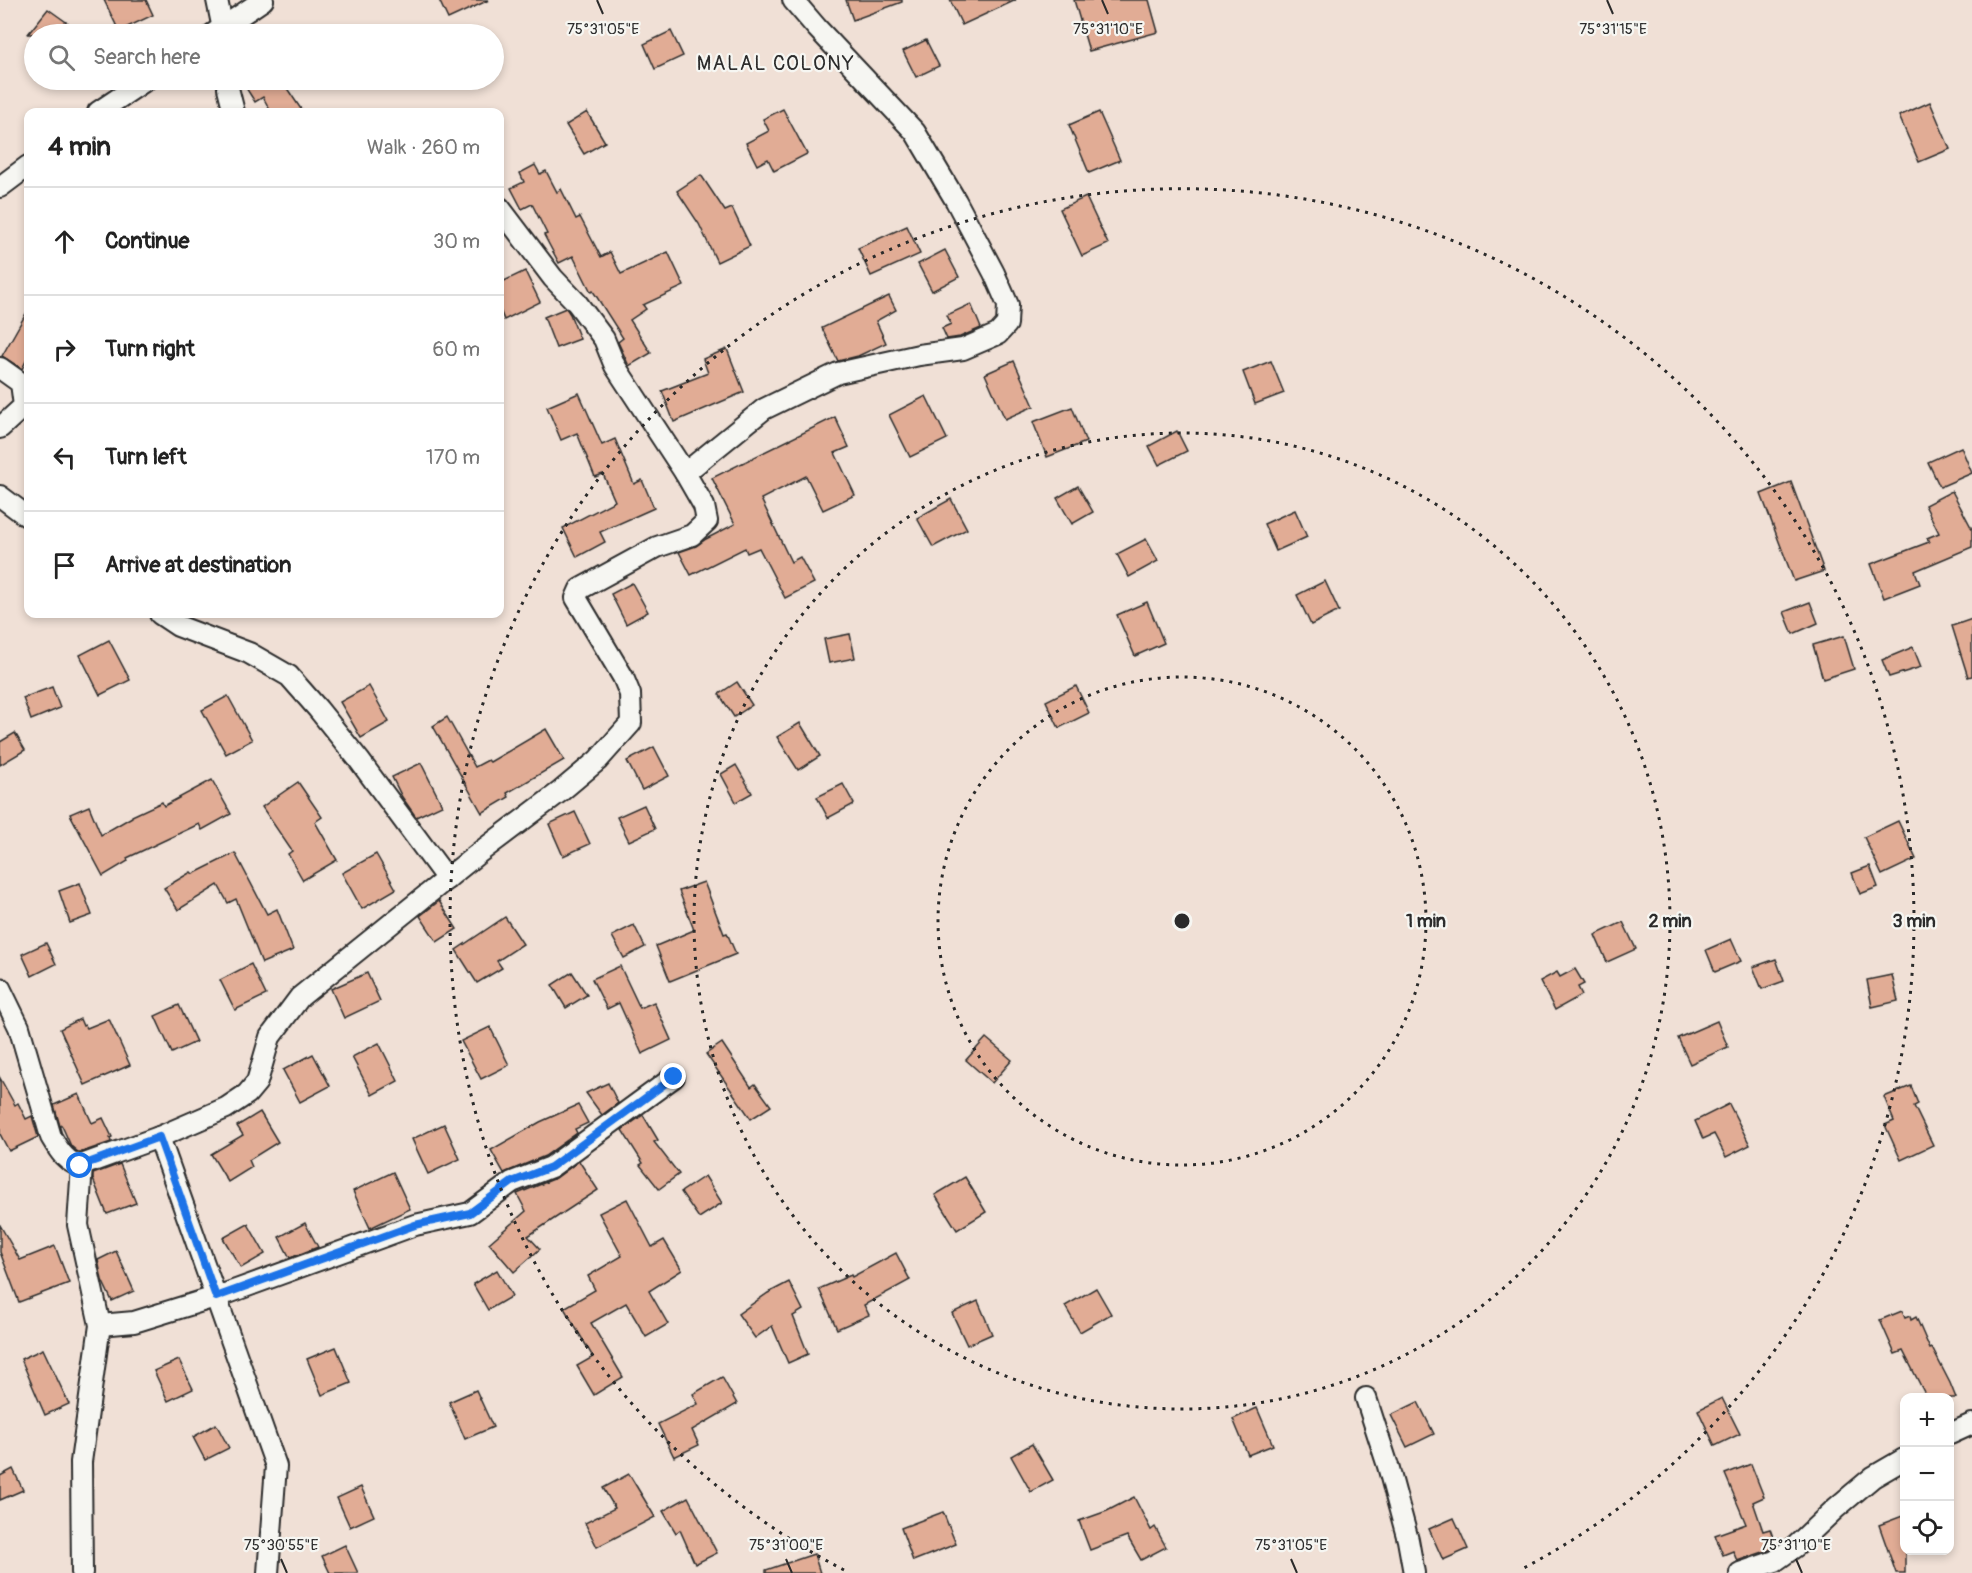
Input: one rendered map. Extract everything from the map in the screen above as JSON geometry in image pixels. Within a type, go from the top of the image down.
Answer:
[{"type":"street","points":[[217,0],[219,24]]},
{"type":"street","points":[[231,24],[263,0]]},
{"type":"street","points":[[685,473],[764,409],[838,373],[919,355],[963,349],[998,334],[1007,324],[1008,305],[994,273],[956,201],[915,132],[793,0]]},
{"type":"street","points":[[104,108],[131,90]]},
{"type":"street","points":[[228,90],[233,108]]},
{"type":"street","points":[[0,187],[24,169]]},
{"type":"street","points":[[0,988],[19,1028],[51,1137],[60,1153],[76,1165],[82,1166],[159,1137],[226,1108],[247,1094],[257,1082],[270,1037],[300,997],[561,791],[598,760],[631,723],[630,694],[623,677],[576,595],[580,589],[657,547],[692,535],[706,521],[704,506],[615,366],[603,339],[578,303],[553,278],[504,213]]},
{"type":"street","points":[[0,368],[21,383],[24,406],[0,428]]},
{"type":"street","points":[[0,496],[24,514]]},
{"type":"street","points":[[166,618],[178,626],[249,653],[289,676],[359,760],[447,879]]},
{"type":"street","points":[[100,1325],[134,1322],[216,1297],[415,1225],[470,1213],[512,1182],[551,1167],[674,1077]]},
{"type":"street","points":[[159,1137],[276,1466],[268,1573]]},
{"type":"street","points":[[82,1166],[78,1225],[100,1325],[81,1461],[82,1573]]},
{"type":"street","points":[[1366,1398],[1388,1466],[1408,1540],[1414,1573]]},
{"type":"street","points":[[1954,1432],[1972,1424]]},
{"type":"street","points":[[1740,1573],[1779,1567],[1796,1546],[1836,1508],[1873,1477],[1900,1462]]},
{"type":"building","points":[[104,0],[146,0],[153,15],[134,24],[116,24]]},
{"type":"building","points":[[439,0],[489,0],[448,19]]},
{"type":"building","points":[[846,0],[902,0],[902,2],[853,20]]},
{"type":"building","points":[[950,0],[1016,0],[962,25]]},
{"type":"building","points":[[1074,0],[1149,0],[1158,32],[1089,51]]},
{"type":"building","points":[[48,9],[69,24],[36,24]]},
{"type":"building","points":[[671,31],[683,56],[655,69],[644,44]]},
{"type":"building","points":[[926,40],[939,66],[916,77],[903,51]]},
{"type":"building","points":[[247,90],[288,90],[300,108],[269,108],[263,97],[255,102]]},
{"type":"building","points":[[1930,102],[1950,149],[1919,162],[1899,116]]},
{"type":"building","points":[[783,109],[807,154],[774,171],[768,159],[757,165],[746,143],[769,131],[763,119]]},
{"type":"building","points":[[587,112],[605,142],[584,154],[566,125]]},
{"type":"building","points":[[1099,112],[1120,160],[1089,173],[1069,125]]},
{"type":"building","points":[[535,165],[540,174],[546,171],[557,192],[561,189],[576,219],[580,217],[601,257],[610,252],[621,274],[668,252],[684,286],[643,305],[646,309],[630,320],[651,353],[629,366],[618,342],[623,338],[593,291],[591,292],[573,256],[559,263],[544,235],[547,234],[532,204],[522,209],[511,188],[524,182],[520,173]]},
{"type":"building","points":[[701,175],[725,211],[732,208],[750,246],[717,262],[699,224],[677,191]]},
{"type":"building","points":[[1086,197],[1108,244],[1082,256],[1060,209]]},
{"type":"building","points":[[907,226],[920,254],[871,276],[858,248]]},
{"type":"building","points":[[945,250],[959,277],[932,291],[918,264]]},
{"type":"building","points":[[525,271],[540,302],[504,320],[504,281]]},
{"type":"building","points":[[889,296],[896,310],[876,321],[886,343],[858,356],[838,361],[822,328]]},
{"type":"building","points":[[971,304],[981,328],[960,337],[947,339],[942,328],[951,324],[947,315]]},
{"type":"building","points":[[566,308],[580,339],[556,348],[544,317]]},
{"type":"building","points":[[24,317],[24,365],[22,369],[2,356]]},
{"type":"building","points":[[727,349],[744,392],[674,422],[662,391],[708,373],[703,359]]},
{"type":"building","points":[[1014,361],[1034,406],[1005,419],[985,374]]},
{"type":"building","points":[[1271,361],[1284,393],[1255,404],[1243,372]]},
{"type":"building","points":[[579,393],[602,445],[615,439],[634,484],[642,480],[654,508],[600,532],[605,542],[577,557],[563,528],[615,501],[603,474],[595,477],[577,433],[561,440],[547,407]]},
{"type":"building","points":[[926,396],[947,439],[910,457],[889,415]]},
{"type":"building","points":[[1072,407],[1086,442],[1047,457],[1033,422]]},
{"type":"building","points":[[835,417],[849,447],[835,453],[855,495],[823,510],[806,476],[761,499],[791,562],[800,557],[814,583],[785,598],[759,548],[747,553],[745,548],[691,575],[679,552],[696,546],[735,524],[712,478]]},
{"type":"building","points":[[1177,431],[1187,451],[1159,465],[1149,446]]},
{"type":"building","points":[[1961,447],[1972,473],[1940,487],[1928,462]]},
{"type":"building","points":[[1791,482],[1824,571],[1794,581],[1761,494]]},
{"type":"building","points":[[1078,486],[1093,512],[1072,524],[1057,498]]},
{"type":"building","points":[[1952,491],[1972,529],[1972,547],[1915,571],[1920,584],[1884,598],[1871,564],[1929,542],[1927,538],[1939,533],[1925,505]]},
{"type":"building","points":[[951,499],[967,529],[933,547],[917,518]]},
{"type":"building","points":[[1295,510],[1307,537],[1276,551],[1264,524]]},
{"type":"building","points":[[1146,539],[1158,561],[1129,577],[1117,554]]},
{"type":"building","points":[[1325,581],[1339,611],[1311,625],[1297,595]]},
{"type":"building","points":[[632,583],[648,612],[626,624],[611,594]]},
{"type":"building","points":[[1147,602],[1164,643],[1135,656],[1117,615]]},
{"type":"building","points":[[1810,602],[1818,623],[1793,634],[1784,612]]},
{"type":"building","points":[[1972,619],[1972,676],[1968,677],[1952,626]]},
{"type":"building","points":[[850,634],[855,658],[829,663],[824,639]]},
{"type":"building","points":[[1844,636],[1854,669],[1823,679],[1813,645]]},
{"type":"building","points":[[109,640],[130,680],[100,695],[80,655]]},
{"type":"building","points":[[1913,647],[1921,667],[1889,677],[1882,660]]},
{"type":"building","points":[[737,682],[752,705],[734,717],[719,694]]},
{"type":"building","points":[[369,686],[389,722],[361,738],[340,702]]},
{"type":"building","points":[[1076,686],[1089,713],[1059,728],[1046,701]]},
{"type":"building","points":[[52,687],[60,708],[31,720],[23,698]]},
{"type":"building","points":[[228,696],[252,740],[226,754],[202,710]]},
{"type":"building","points":[[447,717],[475,767],[488,760],[490,762],[546,729],[564,760],[507,793],[509,797],[482,813],[433,726]]},
{"type":"building","points":[[800,723],[820,756],[798,770],[777,737]]},
{"type":"building","points":[[15,733],[25,750],[0,765],[0,742]]},
{"type":"building","points":[[654,747],[669,776],[642,790],[627,761]]},
{"type":"building","points":[[421,763],[442,805],[416,817],[392,777]]},
{"type":"building","points":[[736,765],[752,793],[736,802],[721,774]]},
{"type":"building","points":[[212,780],[231,814],[202,830],[199,824],[127,858],[128,861],[103,876],[70,814],[89,806],[101,835],[132,816],[162,802],[164,806]]},
{"type":"building","points":[[298,782],[322,817],[315,822],[337,860],[303,880],[288,854],[292,851],[262,807]]},
{"type":"building","points":[[843,784],[854,804],[828,818],[817,797]]},
{"type":"building","points":[[644,805],[655,829],[629,841],[617,817]]},
{"type":"building","points":[[575,812],[590,844],[563,856],[549,824]]},
{"type":"building","points":[[1898,821],[1916,859],[1882,875],[1864,837]]},
{"type":"building","points":[[235,853],[267,914],[277,909],[293,950],[262,963],[236,899],[228,903],[218,885],[178,910],[164,888],[191,872],[193,874]]},
{"type":"building","points":[[376,854],[396,889],[362,909],[342,873]]},
{"type":"building","points":[[1870,866],[1878,887],[1860,894],[1852,873]]},
{"type":"building","points":[[704,882],[724,934],[727,933],[736,954],[670,981],[656,946],[694,930],[679,891]]},
{"type":"building","points":[[80,883],[92,915],[70,923],[59,891]]},
{"type":"building","points":[[439,901],[457,929],[437,942],[420,916]]},
{"type":"building","points":[[505,917],[523,944],[497,961],[502,968],[477,983],[456,950]]},
{"type":"building","points":[[1623,922],[1636,949],[1607,962],[1595,935]]},
{"type":"building","points":[[634,925],[645,947],[624,958],[612,936]]},
{"type":"building","points":[[1731,939],[1741,961],[1715,972],[1706,950]]},
{"type":"building","points":[[46,943],[56,964],[32,976],[22,954]]},
{"type":"building","points":[[1776,959],[1784,981],[1762,989],[1753,967]]},
{"type":"building","points":[[251,964],[266,995],[235,1010],[220,980]]},
{"type":"building","points":[[620,966],[640,1008],[654,1002],[671,1040],[642,1054],[619,1003],[607,1009],[592,979]]},
{"type":"building","points":[[1575,969],[1584,984],[1578,987],[1582,995],[1555,1010],[1540,981],[1557,972],[1560,977]]},
{"type":"building","points":[[572,972],[587,995],[566,1008],[552,985]]},
{"type":"building","points":[[367,973],[380,1001],[344,1018],[331,989]]},
{"type":"building","points":[[1892,975],[1898,1001],[1872,1007],[1867,980]]},
{"type":"building","points":[[179,1005],[196,1042],[172,1053],[155,1016]]},
{"type":"building","points":[[80,1019],[83,1026],[87,1028],[109,1019],[130,1065],[85,1085],[60,1029]]},
{"type":"building","points":[[1717,1021],[1728,1047],[1690,1064],[1678,1038]]},
{"type":"building","points":[[490,1027],[509,1065],[481,1079],[461,1041]]},
{"type":"building","points":[[986,1038],[1012,1060],[992,1083],[966,1060]]},
{"type":"building","points":[[379,1043],[398,1081],[372,1095],[352,1057]]},
{"type":"building","points":[[722,1043],[751,1087],[755,1084],[771,1106],[751,1119],[706,1054]]},
{"type":"building","points":[[313,1054],[330,1086],[300,1102],[283,1070]]},
{"type":"building","points":[[0,1078],[15,1105],[18,1103],[26,1119],[32,1116],[38,1137],[9,1151],[0,1134]]},
{"type":"building","points":[[608,1083],[618,1103],[602,1115],[586,1093]]},
{"type":"building","points":[[1911,1086],[1918,1104],[1914,1106],[1933,1145],[1901,1160],[1885,1125],[1894,1121],[1884,1097]]},
{"type":"building","points":[[79,1094],[92,1123],[103,1118],[112,1137],[111,1142],[82,1152],[78,1152],[71,1146],[60,1126],[54,1105]]},
{"type":"building","points":[[1729,1104],[1750,1145],[1726,1157],[1714,1134],[1703,1139],[1695,1121]]},
{"type":"building","points":[[578,1105],[588,1123],[575,1129],[577,1133],[545,1156],[504,1173],[491,1150],[540,1122]]},
{"type":"building","points":[[260,1112],[278,1142],[249,1160],[252,1167],[228,1182],[211,1154],[243,1135],[237,1126]]},
{"type":"building","points":[[643,1115],[658,1140],[654,1142],[679,1174],[659,1189],[640,1165],[643,1163],[622,1130]]},
{"type":"building","points":[[444,1124],[460,1159],[428,1174],[412,1139]]},
{"type":"building","points":[[579,1161],[598,1190],[528,1236],[540,1249],[514,1272],[489,1243],[526,1211],[517,1194],[556,1178]]},
{"type":"building","points":[[120,1164],[136,1203],[107,1214],[93,1174]]},
{"type":"building","points":[[393,1172],[410,1209],[370,1228],[353,1191]]},
{"type":"building","points":[[705,1176],[722,1203],[699,1218],[681,1192]]},
{"type":"building","points":[[965,1177],[986,1212],[957,1230],[935,1195]]},
{"type":"building","points":[[627,1199],[652,1247],[664,1240],[682,1270],[649,1291],[668,1324],[646,1337],[626,1303],[591,1323],[623,1377],[594,1395],[577,1366],[593,1357],[564,1308],[595,1290],[588,1276],[622,1256],[599,1213]]},
{"type":"building","points":[[305,1223],[318,1247],[290,1258],[279,1237]]},
{"type":"building","points":[[248,1224],[265,1254],[241,1268],[223,1238]]},
{"type":"building","points":[[0,1225],[20,1260],[55,1246],[69,1283],[19,1302],[0,1252]]},
{"type":"building","points":[[116,1251],[134,1291],[112,1301],[102,1280],[98,1260]]},
{"type":"building","points":[[896,1253],[910,1280],[864,1305],[869,1315],[837,1329],[819,1289],[851,1275],[852,1277]]},
{"type":"building","points":[[497,1270],[512,1296],[488,1310],[473,1284]]},
{"type":"building","points":[[789,1282],[803,1310],[793,1316],[808,1354],[788,1363],[772,1326],[755,1338],[738,1314],[768,1293]]},
{"type":"building","points":[[1096,1288],[1111,1314],[1080,1332],[1065,1306]]},
{"type":"building","points":[[978,1301],[992,1334],[967,1345],[952,1313]]},
{"type":"building","points":[[1902,1311],[1905,1318],[1910,1316],[1911,1320],[1916,1317],[1954,1393],[1924,1393],[1903,1351],[1895,1354],[1880,1320]]},
{"type":"building","points":[[336,1347],[351,1383],[322,1395],[307,1359]]},
{"type":"building","points":[[43,1349],[69,1404],[45,1415],[21,1359]]},
{"type":"building","points":[[179,1360],[193,1389],[168,1401],[154,1371]]},
{"type":"building","points":[[722,1377],[737,1404],[692,1430],[699,1445],[674,1457],[658,1424],[698,1404],[693,1394]]},
{"type":"building","points":[[476,1390],[493,1427],[465,1439],[449,1402]]},
{"type":"building","points":[[1722,1398],[1740,1434],[1715,1446],[1698,1410]]},
{"type":"building","points":[[1418,1402],[1434,1434],[1407,1447],[1391,1415]]},
{"type":"building","points":[[1257,1408],[1273,1445],[1248,1455],[1233,1419]]},
{"type":"building","points":[[216,1424],[229,1448],[205,1460],[193,1437]]},
{"type":"building","points":[[1032,1444],[1053,1480],[1031,1492],[1011,1456]]},
{"type":"building","points":[[1751,1464],[1764,1497],[1753,1502],[1763,1531],[1770,1529],[1774,1540],[1779,1538],[1781,1542],[1769,1550],[1737,1561],[1733,1551],[1723,1555],[1715,1535],[1746,1524],[1725,1474]]},
{"type":"building","points":[[13,1469],[23,1490],[0,1500],[0,1476]]},
{"type":"building","points":[[629,1474],[655,1517],[597,1547],[585,1523],[615,1508],[603,1488]]},
{"type":"building","points":[[361,1487],[374,1516],[350,1527],[337,1498]]},
{"type":"building","points":[[688,1497],[717,1553],[695,1564],[680,1530],[676,1533],[663,1511]]},
{"type":"building","points":[[1134,1497],[1151,1530],[1155,1527],[1166,1547],[1141,1560],[1127,1536],[1090,1550],[1079,1521],[1107,1511]]},
{"type":"building","points":[[943,1512],[956,1544],[913,1561],[901,1528]]},
{"type":"building","points":[[1900,1517],[1900,1555],[1905,1555],[1905,1573],[1896,1573],[1879,1525]]},
{"type":"building","points":[[1454,1518],[1468,1549],[1443,1560],[1429,1529]]},
{"type":"building","points":[[345,1545],[358,1573],[330,1573],[322,1556]]},
{"type":"building","points":[[814,1554],[820,1573],[766,1573],[766,1570]]},
{"type":"district","name":"MALAL COLONY","points":[[776,63]]},
{"type":"route","points":[[80,1166],[159,1137],[216,1297],[415,1225],[470,1213],[512,1182],[551,1167],[674,1077]]}]
